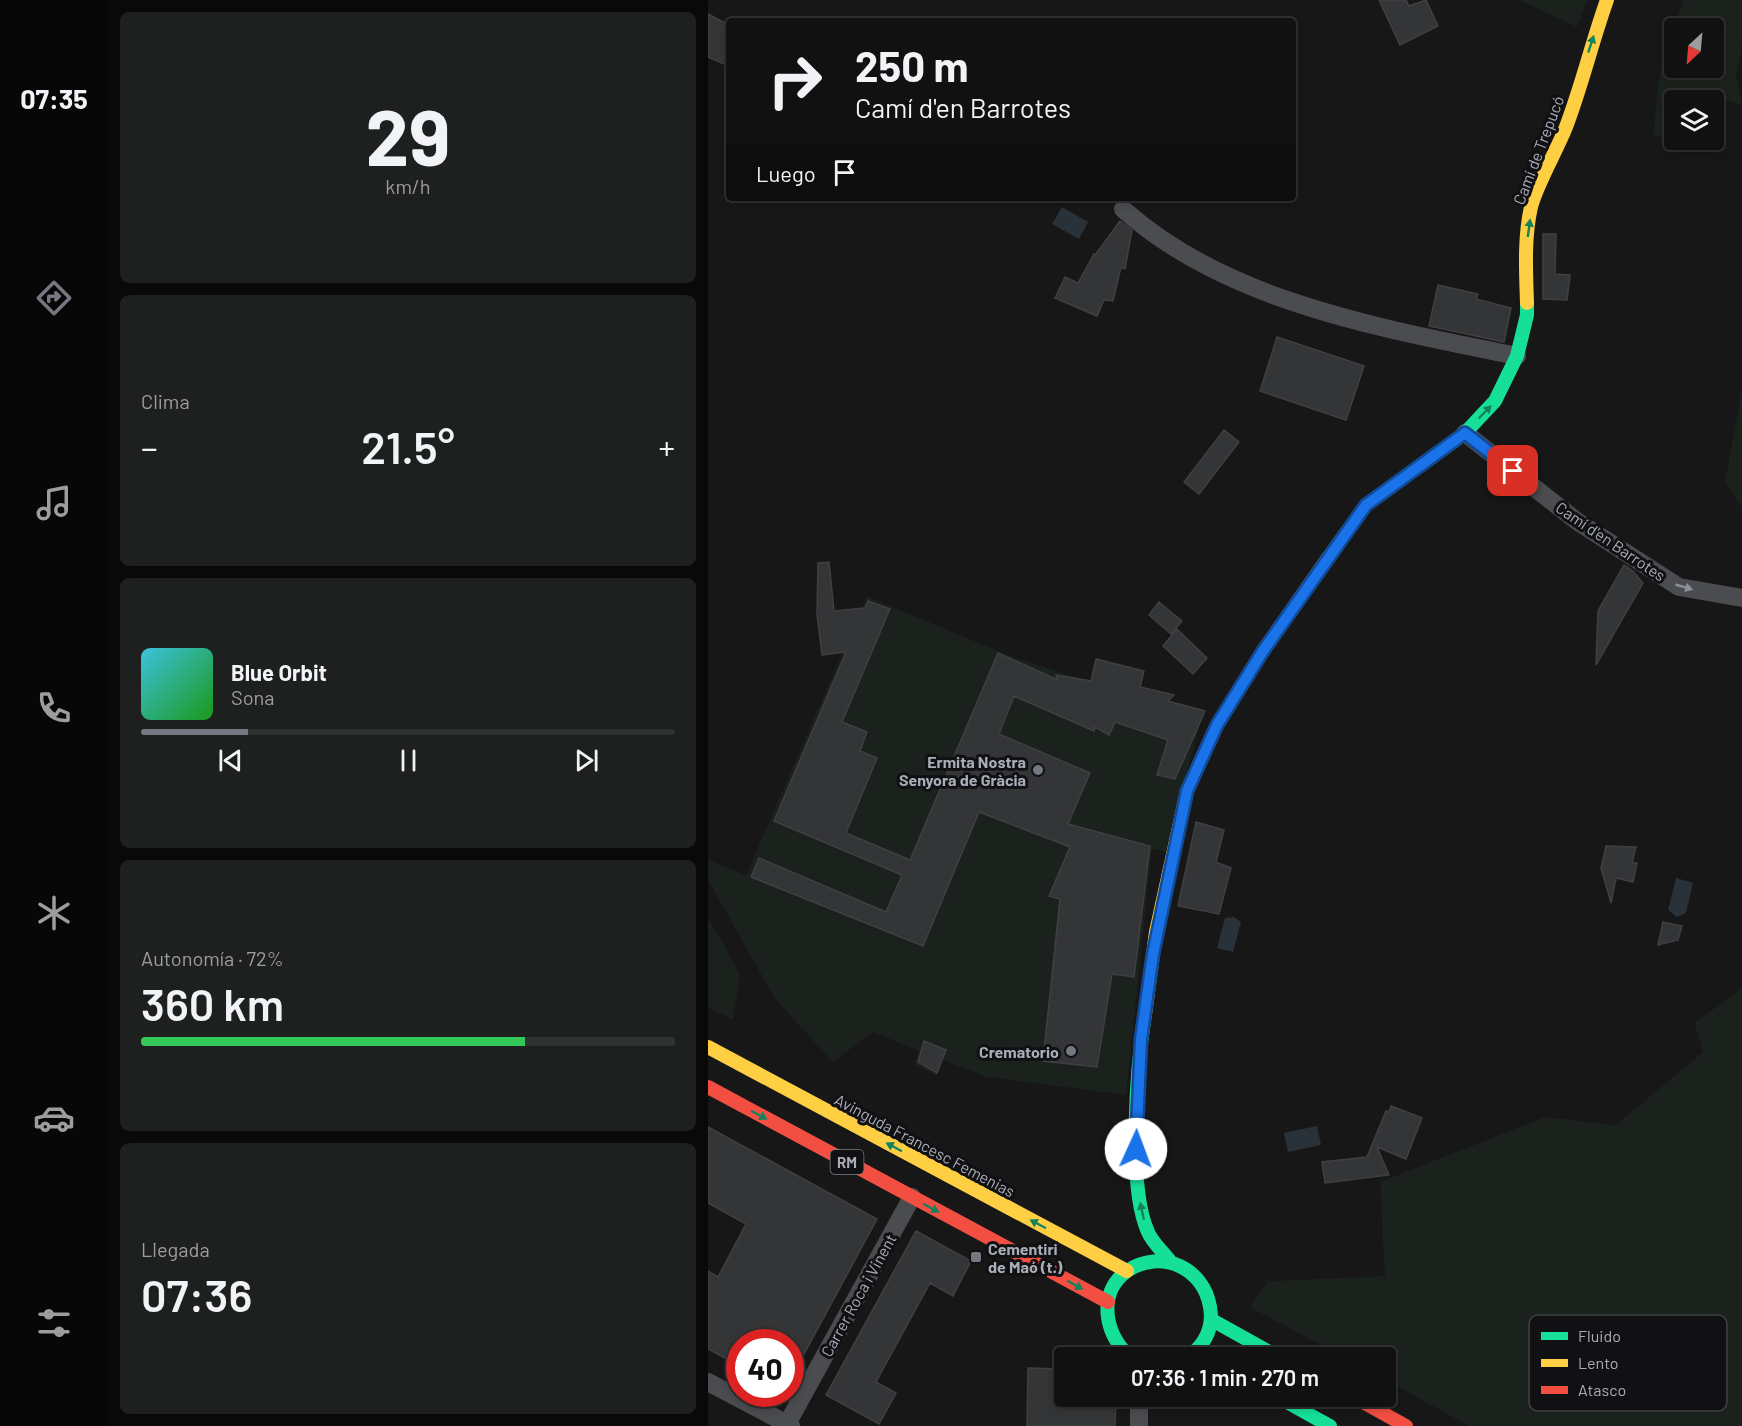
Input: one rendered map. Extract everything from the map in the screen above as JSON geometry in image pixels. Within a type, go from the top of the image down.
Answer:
[{"type":"main road","name":"Camí de Trepucó","points":[[1170,1261],[1148,1233],[1142,1211],[1136,1172],[1137,1126],[1141,1039],[1156,933],[1187,791],[1217,725],[1263,651],[1366,505],[1465,433],[1495,401],[1517,356],[1527,315],[1526,244],[1532,205],[1576,101],[1590,47],[1606,0]]},
{"type":"main road","name":"Avinguda Francesc Femenias","points":[[708,1047],[1127,1271]]},
{"type":"main road","name":"RM","points":[[708,1087],[1108,1302]]},
{"type":"main road","points":[[1120,1347],[1110,1331],[1108,1302],[1112,1290],[1127,1271],[1155,1260],[1170,1261],[1185,1266],[1203,1283],[1212,1305],[1212,1320],[1200,1347]]},
{"type":"main road","points":[[1212,1320],[1260,1347]]},
{"type":"main road","points":[[1296,1407],[1330,1426]]},
{"type":"main road","points":[[1372,1407],[1406,1426]]},
{"type":"street","points":[[1123,208],[1151,234],[1231,278],[1326,313],[1517,356]]},
{"type":"street","name":"Camí d'en Barrotes","points":[[1465,433],[1578,522],[1679,587],[1742,598]]},
{"type":"street","name":"Carrer Roca i Vinent","points":[[789,1425],[912,1197]]},
{"type":"street","points":[[708,1382],[789,1425]]},
{"type":"street","points":[[1139,1407],[1139,1426]]},
{"type":"shaded area","points":[[1519,0],[1587,0],[1577,27]]},
{"type":"shaded area","points":[[1683,0],[1742,0],[1742,46],[1736,75],[1742,105],[1724,100],[1724,90],[1664,90],[1664,136],[1653,137],[1659,77],[1664,61],[1664,78],[1724,78],[1724,18],[1677,18]]},
{"type":"shaded area","points":[[1062,207],[1088,222],[1079,239],[1052,224]]},
{"type":"shaded area","points":[[1742,389],[1742,508],[1725,482]]},
{"type":"shaded area","points":[[867,596],[1005,654],[1136,697],[1204,709],[1166,852],[1152,849],[1126,1095],[987,1077],[942,1060],[937,1076],[915,1065],[919,1051],[873,1032],[833,1062],[775,999],[708,880],[708,860],[746,875]]},
{"type":"shaded area","points":[[1676,878],[1693,883],[1686,913],[1677,917],[1668,910]]},
{"type":"shaded area","points":[[708,917],[740,974],[733,1020],[708,1007]]},
{"type":"shaded area","points":[[1234,917],[1241,922],[1233,952],[1217,948],[1225,918]]},
{"type":"shaded area","points":[[1742,989],[1742,1426],[1469,1426],[1396,1386],[1396,1347],[1325,1347],[1250,1307],[1268,1281],[1385,1276],[1380,1182],[1545,1117],[1616,1125],[1703,1052],[1694,1023]]},
{"type":"shaded area","points":[[1317,1126],[1321,1145],[1288,1152],[1284,1133]]},
{"type":"building","points":[[1379,0],[1406,0],[1409,6],[1426,0],[1438,26],[1400,45]]},
{"type":"building","points":[[708,14],[726,23],[726,65],[708,57]]},
{"type":"building","points":[[1120,221],[1132,230],[1125,269],[1121,267],[1113,301],[1104,300],[1097,316],[1055,298],[1065,277],[1078,283],[1094,254]]},
{"type":"building","points":[[1543,234],[1556,234],[1555,274],[1570,275],[1567,300],[1543,299]]},
{"type":"building","points":[[1438,285],[1478,294],[1476,299],[1511,308],[1504,342],[1429,326]]},
{"type":"building","points":[[1277,337],[1364,366],[1346,420],[1260,391]]},
{"type":"building","points":[[1224,430],[1239,442],[1199,494],[1184,482]]},
{"type":"building","points":[[829,562],[834,611],[865,608],[868,601],[890,609],[842,722],[867,732],[860,751],[877,758],[846,833],[910,860],[998,653],[1058,680],[1056,675],[1091,681],[1096,659],[1144,671],[1140,687],[1174,695],[1168,701],[1205,711],[1175,779],[1157,775],[1168,740],[1115,722],[1109,735],[1095,727],[1094,731],[1014,696],[999,734],[1090,773],[1068,824],[1150,846],[1134,977],[1112,974],[1097,1067],[1043,1061],[1060,899],[1049,896],[1070,847],[979,812],[923,946],[751,877],[759,858],[886,912],[902,875],[774,821],[846,652],[822,655],[817,614],[818,563]]},
{"type":"building","points":[[1624,565],[1633,571],[1643,583],[1596,665],[1598,611]]},
{"type":"building","points":[[1159,602],[1182,621],[1171,634],[1149,615]]},
{"type":"building","points":[[1177,629],[1207,658],[1193,674],[1163,646]]},
{"type":"building","points":[[1196,822],[1224,830],[1216,862],[1231,868],[1219,914],[1178,906]]},
{"type":"building","points":[[1606,846],[1636,847],[1632,863],[1637,863],[1633,882],[1616,878],[1611,903],[1601,868]]},
{"type":"building","points":[[1663,922],[1682,926],[1678,940],[1658,945]]},
{"type":"building","points":[[924,1041],[946,1050],[937,1073],[918,1062]]},
{"type":"building","points":[[1391,1106],[1422,1118],[1406,1159],[1377,1147],[1389,1175],[1325,1183],[1322,1162],[1367,1157],[1386,1111],[1389,1112]]},
{"type":"building","points":[[708,1127],[877,1219],[804,1354],[804,1329],[726,1329],[726,1359],[708,1349],[708,1271],[718,1277],[746,1224],[708,1203]]},
{"type":"building","points":[[916,1231],[971,1261],[953,1296],[930,1283],[876,1382],[896,1393],[879,1424],[826,1395]]},
{"type":"building","points":[[1028,1368],[1054,1369],[1054,1407],[1116,1407],[1115,1426],[1027,1426]]},
{"type":"traffic: fast","points":[[1328,558],[1366,505],[1465,433],[1495,401],[1517,356],[1527,315],[1527,303]]},
{"type":"traffic: fast","points":[[1145,1014],[1137,1093],[1138,1186],[1148,1232],[1170,1261]]},
{"type":"traffic: fast","points":[[1121,1347],[1110,1327],[1108,1303],[1111,1291],[1117,1280],[1127,1271],[1140,1264],[1153,1261],[1167,1262],[1190,1272],[1206,1293],[1211,1322],[1207,1336],[1200,1347]]},
{"type":"traffic: fast","points":[[1212,1320],[1260,1347]]},
{"type":"traffic: fast","points":[[1296,1407],[1330,1426]]},
{"type":"traffic: slow","points":[[1527,303],[1526,243],[1531,207],[1566,127],[1607,0]]},
{"type":"traffic: slow","points":[[1145,1014],[1156,932],[1187,791],[1217,725],[1263,651],[1328,558]]},
{"type":"traffic: slow","points":[[708,1047],[1127,1271]]},
{"type":"traffic: jam","points":[[708,1087],[1108,1302]]},
{"type":"traffic: jam","points":[[1372,1407],[1406,1426]]},
{"type":"place","name":"Ermita Nostra Senyora de Gràcia","points":[[1038,770]]},
{"type":"place","name":"Crematorio","points":[[1071,1051]]},
{"type":"place","name":"Cementiri de Maó (t.)","points":[[976,1257]]},
{"type":"route","points":[[1136,1149],[1141,1039],[1156,933],[1187,791],[1217,725],[1263,651],[1366,505],[1465,433],[1513,471]]}]
